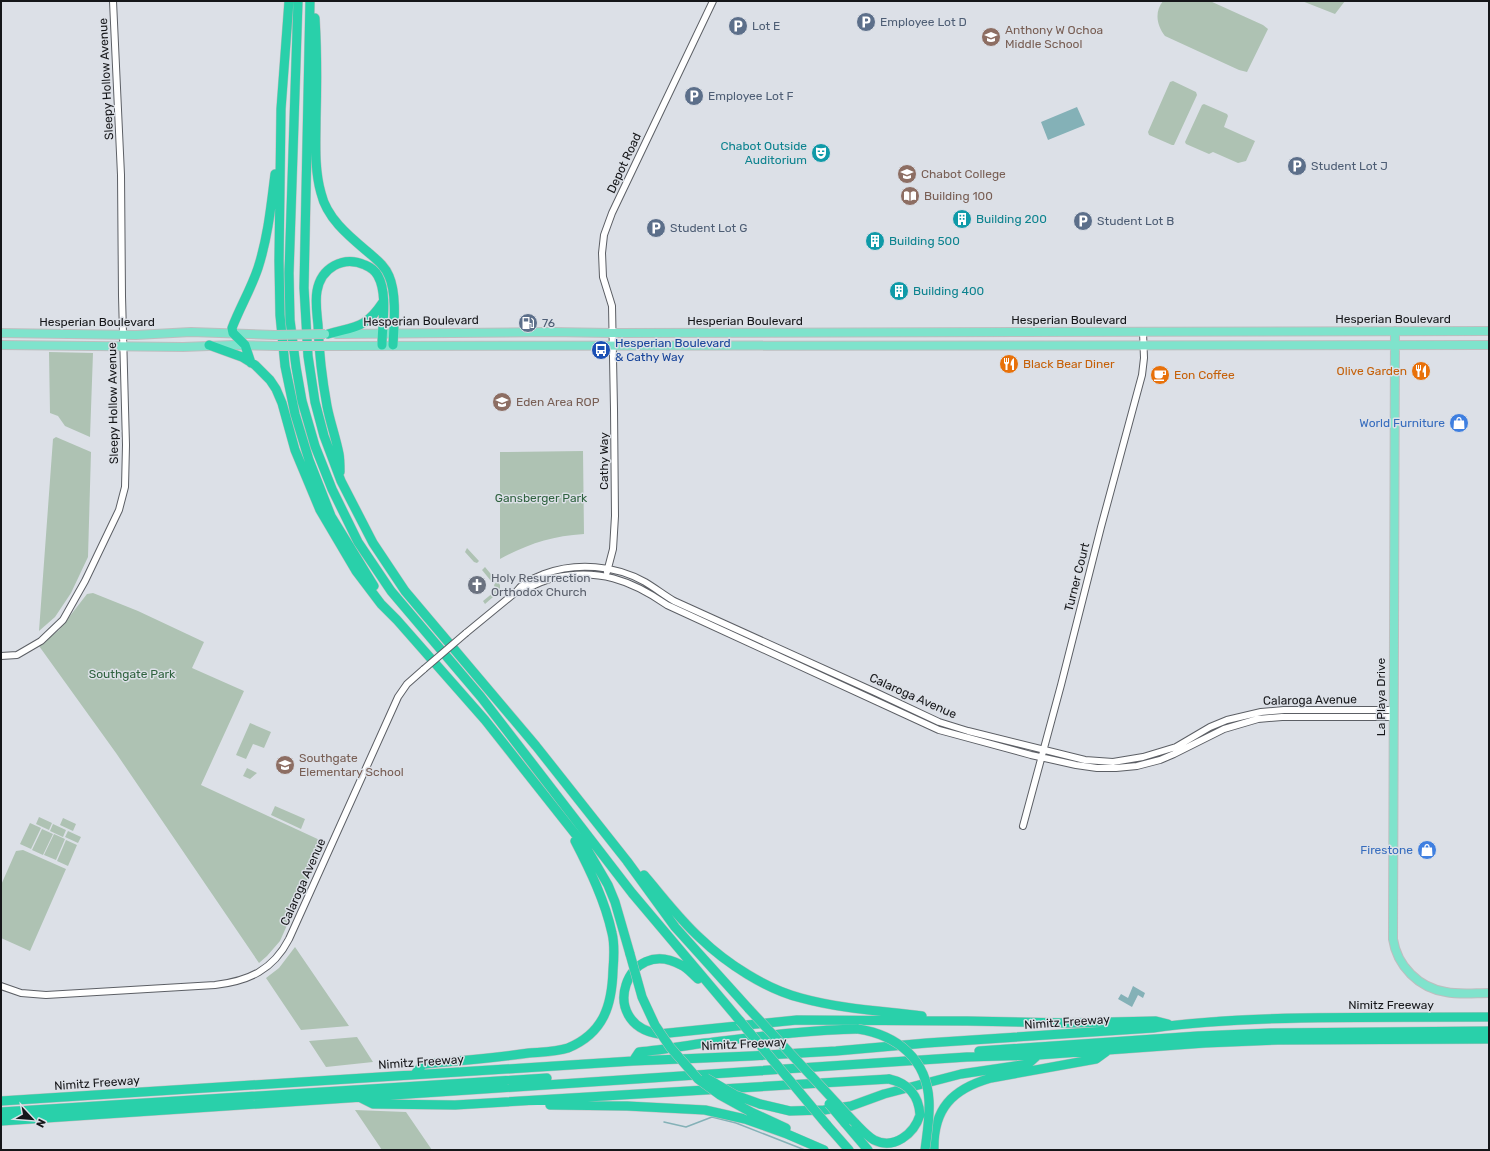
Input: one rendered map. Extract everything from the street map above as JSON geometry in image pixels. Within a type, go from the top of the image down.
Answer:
[{"type":"highway","points":[[288,1],[281,125],[279,261],[280,314],[285,366],[295,414],[309,460],[331,516],[397,620]]},
{"type":"highway","points":[[298,1],[289,273],[290,320],[302,401],[315,446],[332,490],[358,542],[391,590],[481,697],[632,893],[849,1150]]},
{"type":"highway","points":[[310,1],[304,288],[308,356],[315,402],[324,436],[341,481],[373,543],[398,581],[536,746],[627,861],[675,927],[779,1043],[868,1150]]},
{"type":"highway","points":[[314,1],[317,51],[317,157],[318,179],[321,194],[332,217],[381,264],[389,274],[393,289],[393,345]]},
{"type":"highway","points":[[251,363],[245,345],[234,333],[232,328],[251,287],[268,231],[281,125]]},
{"type":"highway","points":[[341,481],[339,454],[327,406],[320,360],[316,297],[319,284],[324,274],[335,265],[349,261],[360,263],[376,272],[381,284],[383,301],[382,345]]},
{"type":"highway","points":[[326,334],[359,326],[369,320],[383,301]]},
{"type":"highway","points":[[208,346],[242,357],[263,371],[276,389],[282,404],[295,450],[320,510],[356,572],[381,604],[397,620],[485,720],[587,849],[608,885],[615,902],[642,997],[655,1025],[670,1047],[698,1079],[720,1095],[749,1111],[818,1142],[831,1150]]},
{"type":"highway","points":[[415,1074],[423,1064],[482,1059],[566,1048],[586,1037],[600,1024],[605,1016],[612,990],[614,953],[612,934],[604,905],[594,879],[567,825]]},
{"type":"highway","points":[[627,861],[642,874],[700,938],[727,961],[775,988],[800,998],[833,1005],[967,1021]]},
{"type":"highway","points":[[740,1021],[687,968],[676,962],[658,959],[639,965],[630,974],[625,986],[624,996],[626,1007],[634,1023],[650,1033],[658,1034],[797,1020],[1067,1023],[1156,1021],[1174,1025]]},
{"type":"highway","name":"Nimitz Freeway","points":[[1,1101],[415,1074],[836,1051],[1264,1019],[1339,1017],[1489,1017]]},
{"type":"highway","points":[[1153,1028],[1164,1033],[1312,1027],[1489,1026]]},
{"type":"highway","points":[[633,1061],[639,1052],[752,1038],[858,1029],[880,1034],[897,1043],[920,1067],[927,1086],[929,1100],[926,1150]]},
{"type":"highway","points":[[1,1112],[958,1053],[1198,1036],[1334,1032],[1489,1031]]},
{"type":"highway","points":[[1,1121],[968,1057],[1038,1055],[1213,1042],[1271,1040],[1489,1039]]},
{"type":"highway","points":[[360,1098],[373,1104],[455,1105],[487,1103],[889,1079],[906,1085],[918,1100],[920,1115],[915,1128],[906,1137],[895,1142],[881,1143],[873,1140],[855,1123],[779,1043]]},
{"type":"highway","points":[[934,1150],[937,1119],[946,1105],[966,1087],[990,1078],[1096,1059],[1107,1050]]},
{"type":"highway","points":[[688,1067],[735,1095],[760,1104],[790,1111],[824,1110],[851,1106],[884,1094],[961,1074],[1028,1064],[1038,1055]]},
{"type":"highway","points":[[487,1103],[627,1106],[705,1110],[745,1119],[824,1150]]},
{"type":"main road","name":"La Playa Drive","points":[[1395,331],[1392,931],[1396,951],[1403,965],[1419,982],[1430,987],[1452,993],[1489,993]]},
{"type":"main road","name":"Hesperian Boulevard","points":[[1,333],[123,335],[190,332],[275,335],[551,332],[1489,331]]},
{"type":"main road","name":"Hesperian Boulevard","points":[[1,345],[326,346],[1489,344]]},
{"type":"street","name":"Sleepy Hollow Avenue","points":[[1,656],[17,655],[41,641],[63,620],[86,581],[119,510],[125,487],[122,175],[113,1]]},
{"type":"street","name":"Depot Road","points":[[613,345],[612,306],[603,277],[602,253],[604,235],[616,206],[713,1]]},
{"type":"street","name":"Turner Court","points":[[1023,826],[1142,375],[1144,358],[1143,332]]},
{"type":"street","name":"Cathy Way","points":[[606,576],[613,549],[615,516],[613,345]]},
{"type":"street","name":"Calaroga Avenue","points":[[1,986],[21,993],[46,995],[215,985],[242,980],[263,970],[276,959],[289,939],[398,697],[407,684],[516,592],[521,584],[551,571],[576,567],[608,568],[645,582],[674,601],[939,722],[1085,760],[1113,762],[1143,758],[1168,750],[1232,718],[1255,713],[1290,710],[1393,714]]},
{"type":"street","name":"Calaroga Avenue","points":[[516,592],[525,590],[540,582],[552,578],[576,574],[606,576],[638,587],[650,593],[667,605],[939,730],[1040,757],[1097,768],[1123,768],[1160,760],[1224,729],[1258,719],[1393,714]]},
{"type":"green space","points":[[1163,1],[1210,1],[1263,25],[1268,29],[1247,72],[1239,70],[1165,36],[1158,23],[1158,10]]},
{"type":"green space","points":[[1302,1],[1345,1],[1335,14]]},
{"type":"green space","points":[[1173,81],[1196,92],[1197,95],[1174,145],[1172,145],[1149,135],[1148,132],[1170,82]]},
{"type":"green space","points":[[1204,104],[1227,114],[1228,116],[1224,127],[1255,141],[1246,161],[1238,163],[1213,152],[1209,154],[1186,144],[1185,142],[1202,105]]},
{"type":"green space","points":[[49,352],[93,353],[90,437],[65,426],[58,416],[50,413]]},
{"type":"green space","points":[[56,437],[91,452],[88,557],[71,593],[55,617],[39,631],[53,439]]},
{"type":"green space","name":"Gansberger Park","points":[[583,451],[584,534],[550,539],[520,549],[500,559],[500,452]]},
{"type":"green space","points":[[467,548],[479,561],[477,563],[474,562],[465,552]]},
{"type":"green space","points":[[485,567],[495,579],[491,581],[482,570]]},
{"type":"green space","points":[[497,581],[500,585],[500,591],[485,604],[483,601],[494,592],[494,585]]},
{"type":"green space","name":"Southgate Park","points":[[93,593],[138,611],[204,642],[192,668],[244,691],[201,785],[324,842],[280,941],[259,963],[116,753],[39,646],[59,630],[87,594]]},
{"type":"green space","points":[[250,723],[271,732],[264,748],[253,744],[246,759],[236,755]]},
{"type":"green space","points":[[247,768],[257,773],[250,779],[243,776]]},
{"type":"green space","points":[[275,806],[305,819],[301,829],[271,815]]},
{"type":"green space","points":[[39,817],[52,823],[49,830],[36,824]]},
{"type":"green space","points":[[63,818],[76,824],[73,831],[60,825]]},
{"type":"green space","points":[[30,823],[41,828],[31,849],[20,844]]},
{"type":"green space","points":[[53,824],[66,830],[63,837],[50,831]]},
{"type":"green space","points":[[42,829],[53,834],[43,855],[32,850]]},
{"type":"green space","points":[[68,831],[81,837],[78,843],[65,837]]},
{"type":"green space","points":[[54,834],[65,839],[56,860],[44,855]]},
{"type":"green space","points":[[66,840],[77,845],[68,866],[57,861]]},
{"type":"green space","points":[[23,850],[66,869],[30,951],[1,938],[1,885],[16,851]]},
{"type":"green space","points":[[295,947],[349,1026],[301,1030],[266,978],[279,968]]},
{"type":"green space","points":[[357,1037],[373,1062],[326,1067],[309,1041]]},
{"type":"green space","points":[[355,1110],[406,1112],[432,1150],[382,1150]]},
{"type":"water","points":[[1077,107],[1085,125],[1048,140],[1041,122]]},
{"type":"water","points":[[1133,986],[1145,993],[1143,998],[1138,995],[1132,1007],[1118,999],[1121,994],[1128,998]]},
{"type":"waterway","points":[[664,1122],[686,1127],[712,1117],[736,1123],[805,1150]]},
{"type":"place","name":"Employee Lot D","points":[[866,22]]},
{"type":"place","name":"Lot E","points":[[738,26]]},
{"type":"place","name":"Anthony W Ochoa Middle School","points":[[991,37]]},
{"type":"place","name":"Employee Lot F","points":[[694,96]]},
{"type":"place","name":"Chabot Outside Auditorium","points":[[821,153]]},
{"type":"place","name":"Student Lot J","points":[[1297,166]]},
{"type":"place","name":"Chabot College","points":[[907,174]]},
{"type":"place","name":"Building 100","points":[[910,196]]},
{"type":"place","name":"Building 200","points":[[962,219]]},
{"type":"place","name":"Student Lot B","points":[[1083,221]]},
{"type":"place","name":"Student Lot G","points":[[656,228]]},
{"type":"place","name":"Building 500","points":[[875,241]]},
{"type":"place","name":"Building 400","points":[[899,291]]},
{"type":"place","name":"76","points":[[528,323]]},
{"type":"place","name":"Hesperian Boulevard & Cathy Way","points":[[601,350]]},
{"type":"place","name":"Black Bear Diner","points":[[1009,364]]},
{"type":"place","name":"Olive Garden","points":[[1421,371]]},
{"type":"place","name":"Eon Coffee","points":[[1160,375]]},
{"type":"place","name":"Eden Area ROP","points":[[502,402]]},
{"type":"place","name":"World Furniture","points":[[1459,423]]},
{"type":"place","name":"Holy Resurrection Orthodox Church","points":[[477,585]]},
{"type":"place","name":"Southgate Elementary School","points":[[285,765]]},
{"type":"place","name":"Firestone","points":[[1427,850]]}]
